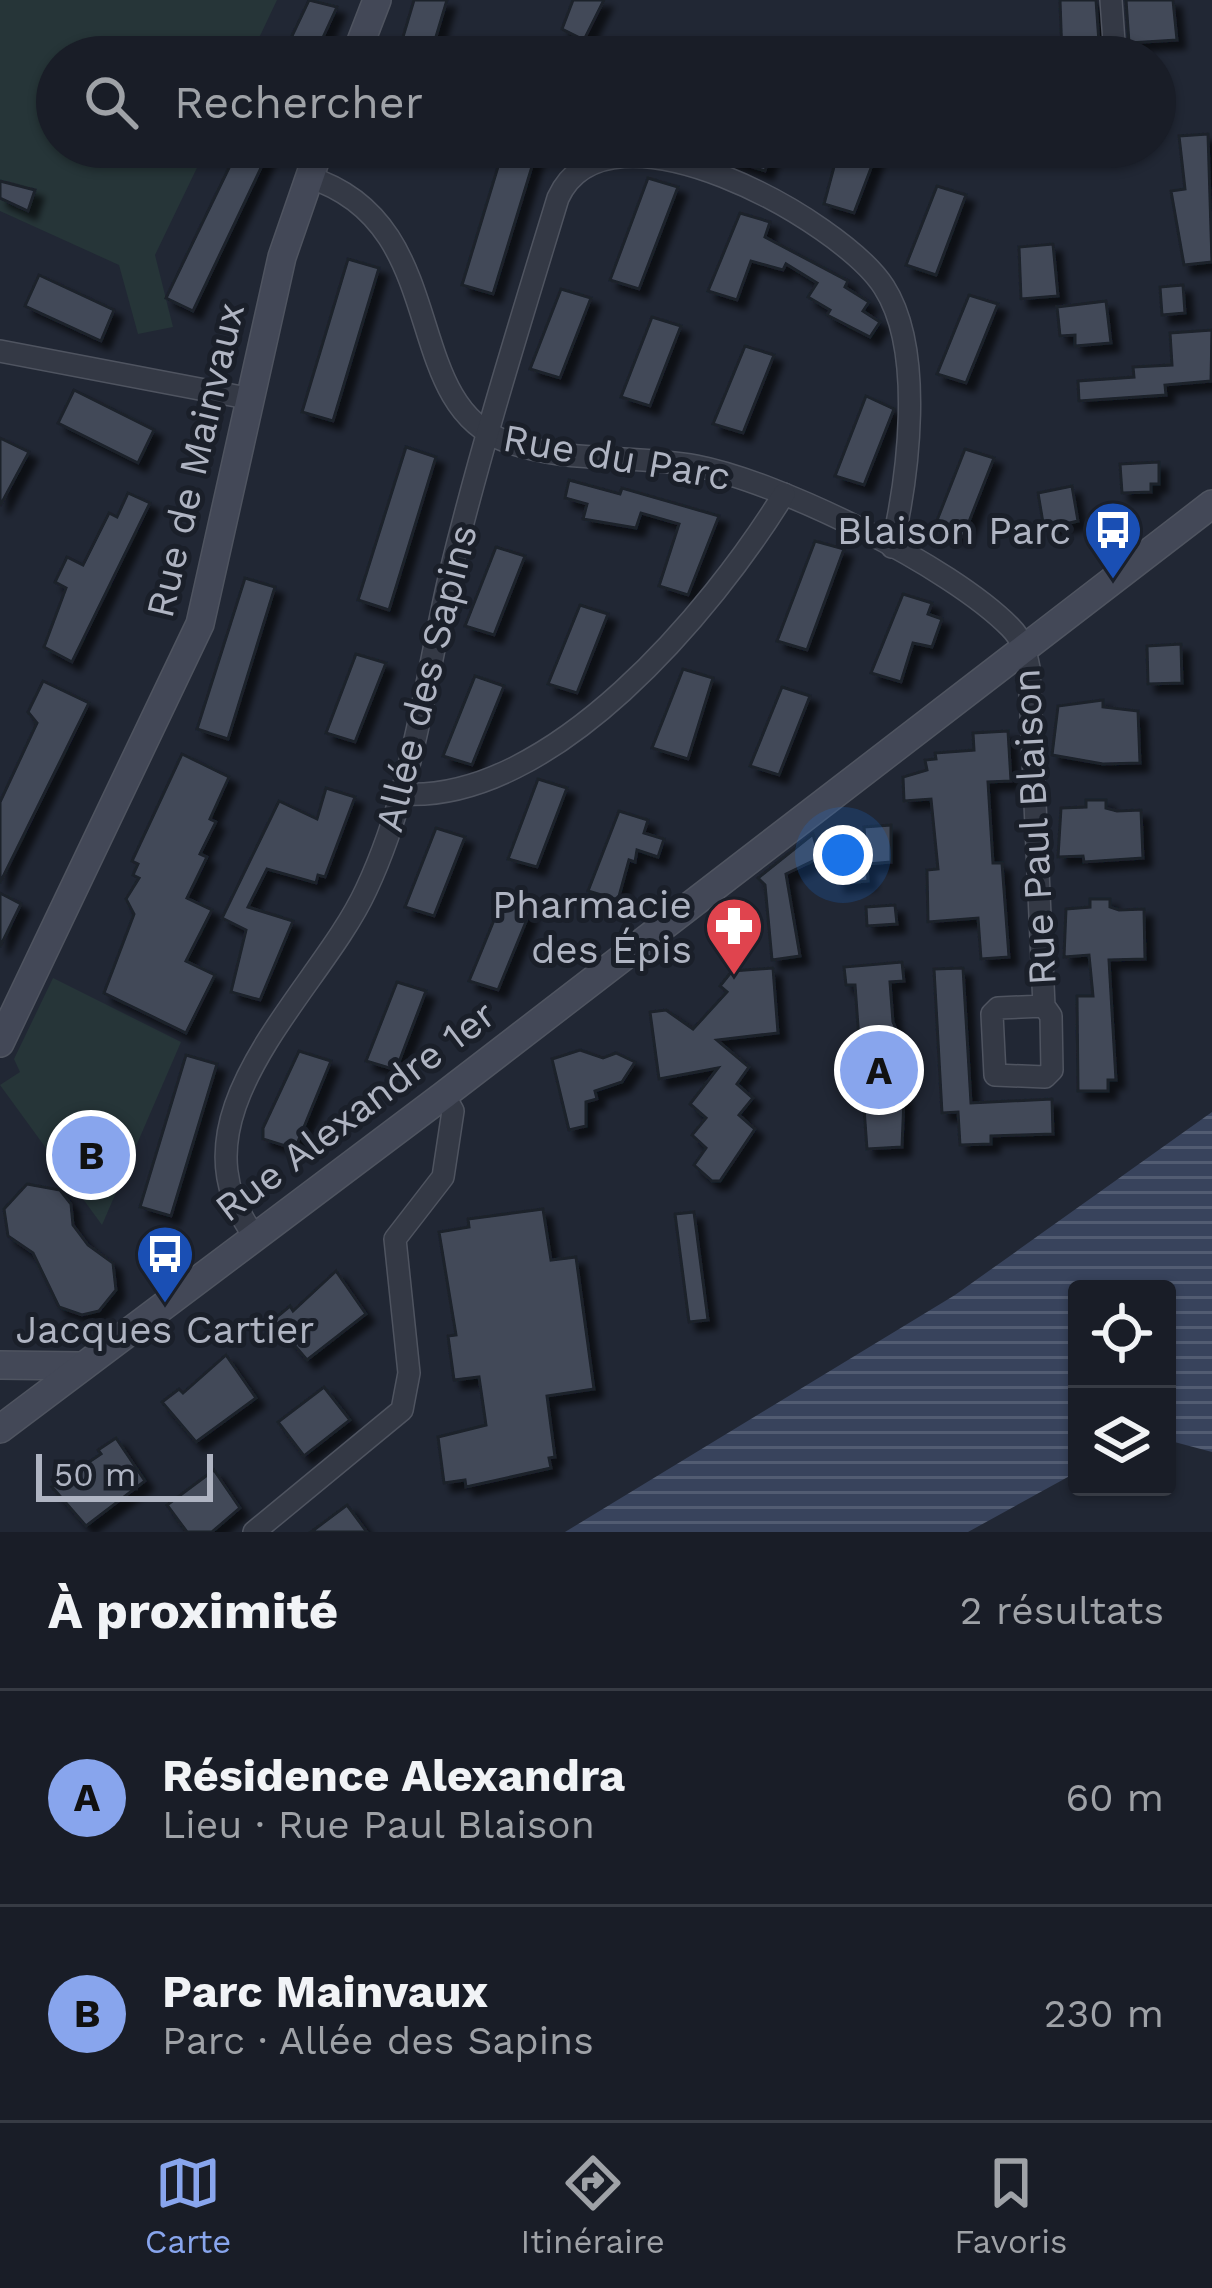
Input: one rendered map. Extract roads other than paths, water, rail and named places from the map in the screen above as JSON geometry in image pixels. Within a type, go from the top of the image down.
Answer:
[{"type":"main road","points":[[363,36],[376,0]]},
{"type":"main road","name":"Rue de Mainvaux","points":[[0,1043],[190,651],[210,595],[282,257],[312,168]]},
{"type":"main road","name":"Rue Alexandre 1er","points":[[0,1429],[432,1104],[1212,504]]},
{"type":"main road","points":[[0,1365],[83,1366]]},
{"type":"main road","points":[[0,1365],[26,1409]]},
{"type":"street","points":[[1111,0],[1114,36]]},
{"type":"street","name":"Allée des Sapins","points":[[254,1234],[240,1216],[225,1178],[242,1085],[271,1032],[340,942],[373,875],[403,794],[487,433],[563,185],[586,168]]},
{"type":"street","name":"Allée des Sapins","points":[[691,168],[779,206],[847,250],[884,287],[897,321],[910,416],[892,547]]},
{"type":"street","name":"Rue du Parc","points":[[308,177],[358,199],[384,225],[455,398],[487,433],[536,449],[694,465],[784,494],[892,547],[994,614],[1024,648]]},
{"type":"street","points":[[0,351],[252,399]]},
{"type":"street","points":[[403,794],[453,794],[498,780],[590,718],[696,610],[784,494]]},
{"type":"street","name":"Rue Paul Blaison","points":[[1024,648],[1044,1006]]},
{"type":"street","points":[[254,1532],[402,1410],[410,1373],[395,1239],[443,1178],[453,1111],[432,1104]]},
{"type":"water","points":[[1212,1112],[1212,1452],[1176,1442],[1176,1280],[1068,1280],[1068,1477],[968,1532],[565,1532],[955,1295]]},
{"type":"place","name":"Blaison Parc","points":[[1113,581]]},
{"type":"place","name":"Pharmacie des Épis","points":[[734,977]]},
{"type":"place","name":"Résidence Alexandra","points":[[879,1070]]},
{"type":"place","name":"Parc Mainvaux","points":[[91,1155]]},
{"type":"place","name":"Jacques Cartier","points":[[165,1305]]}]
